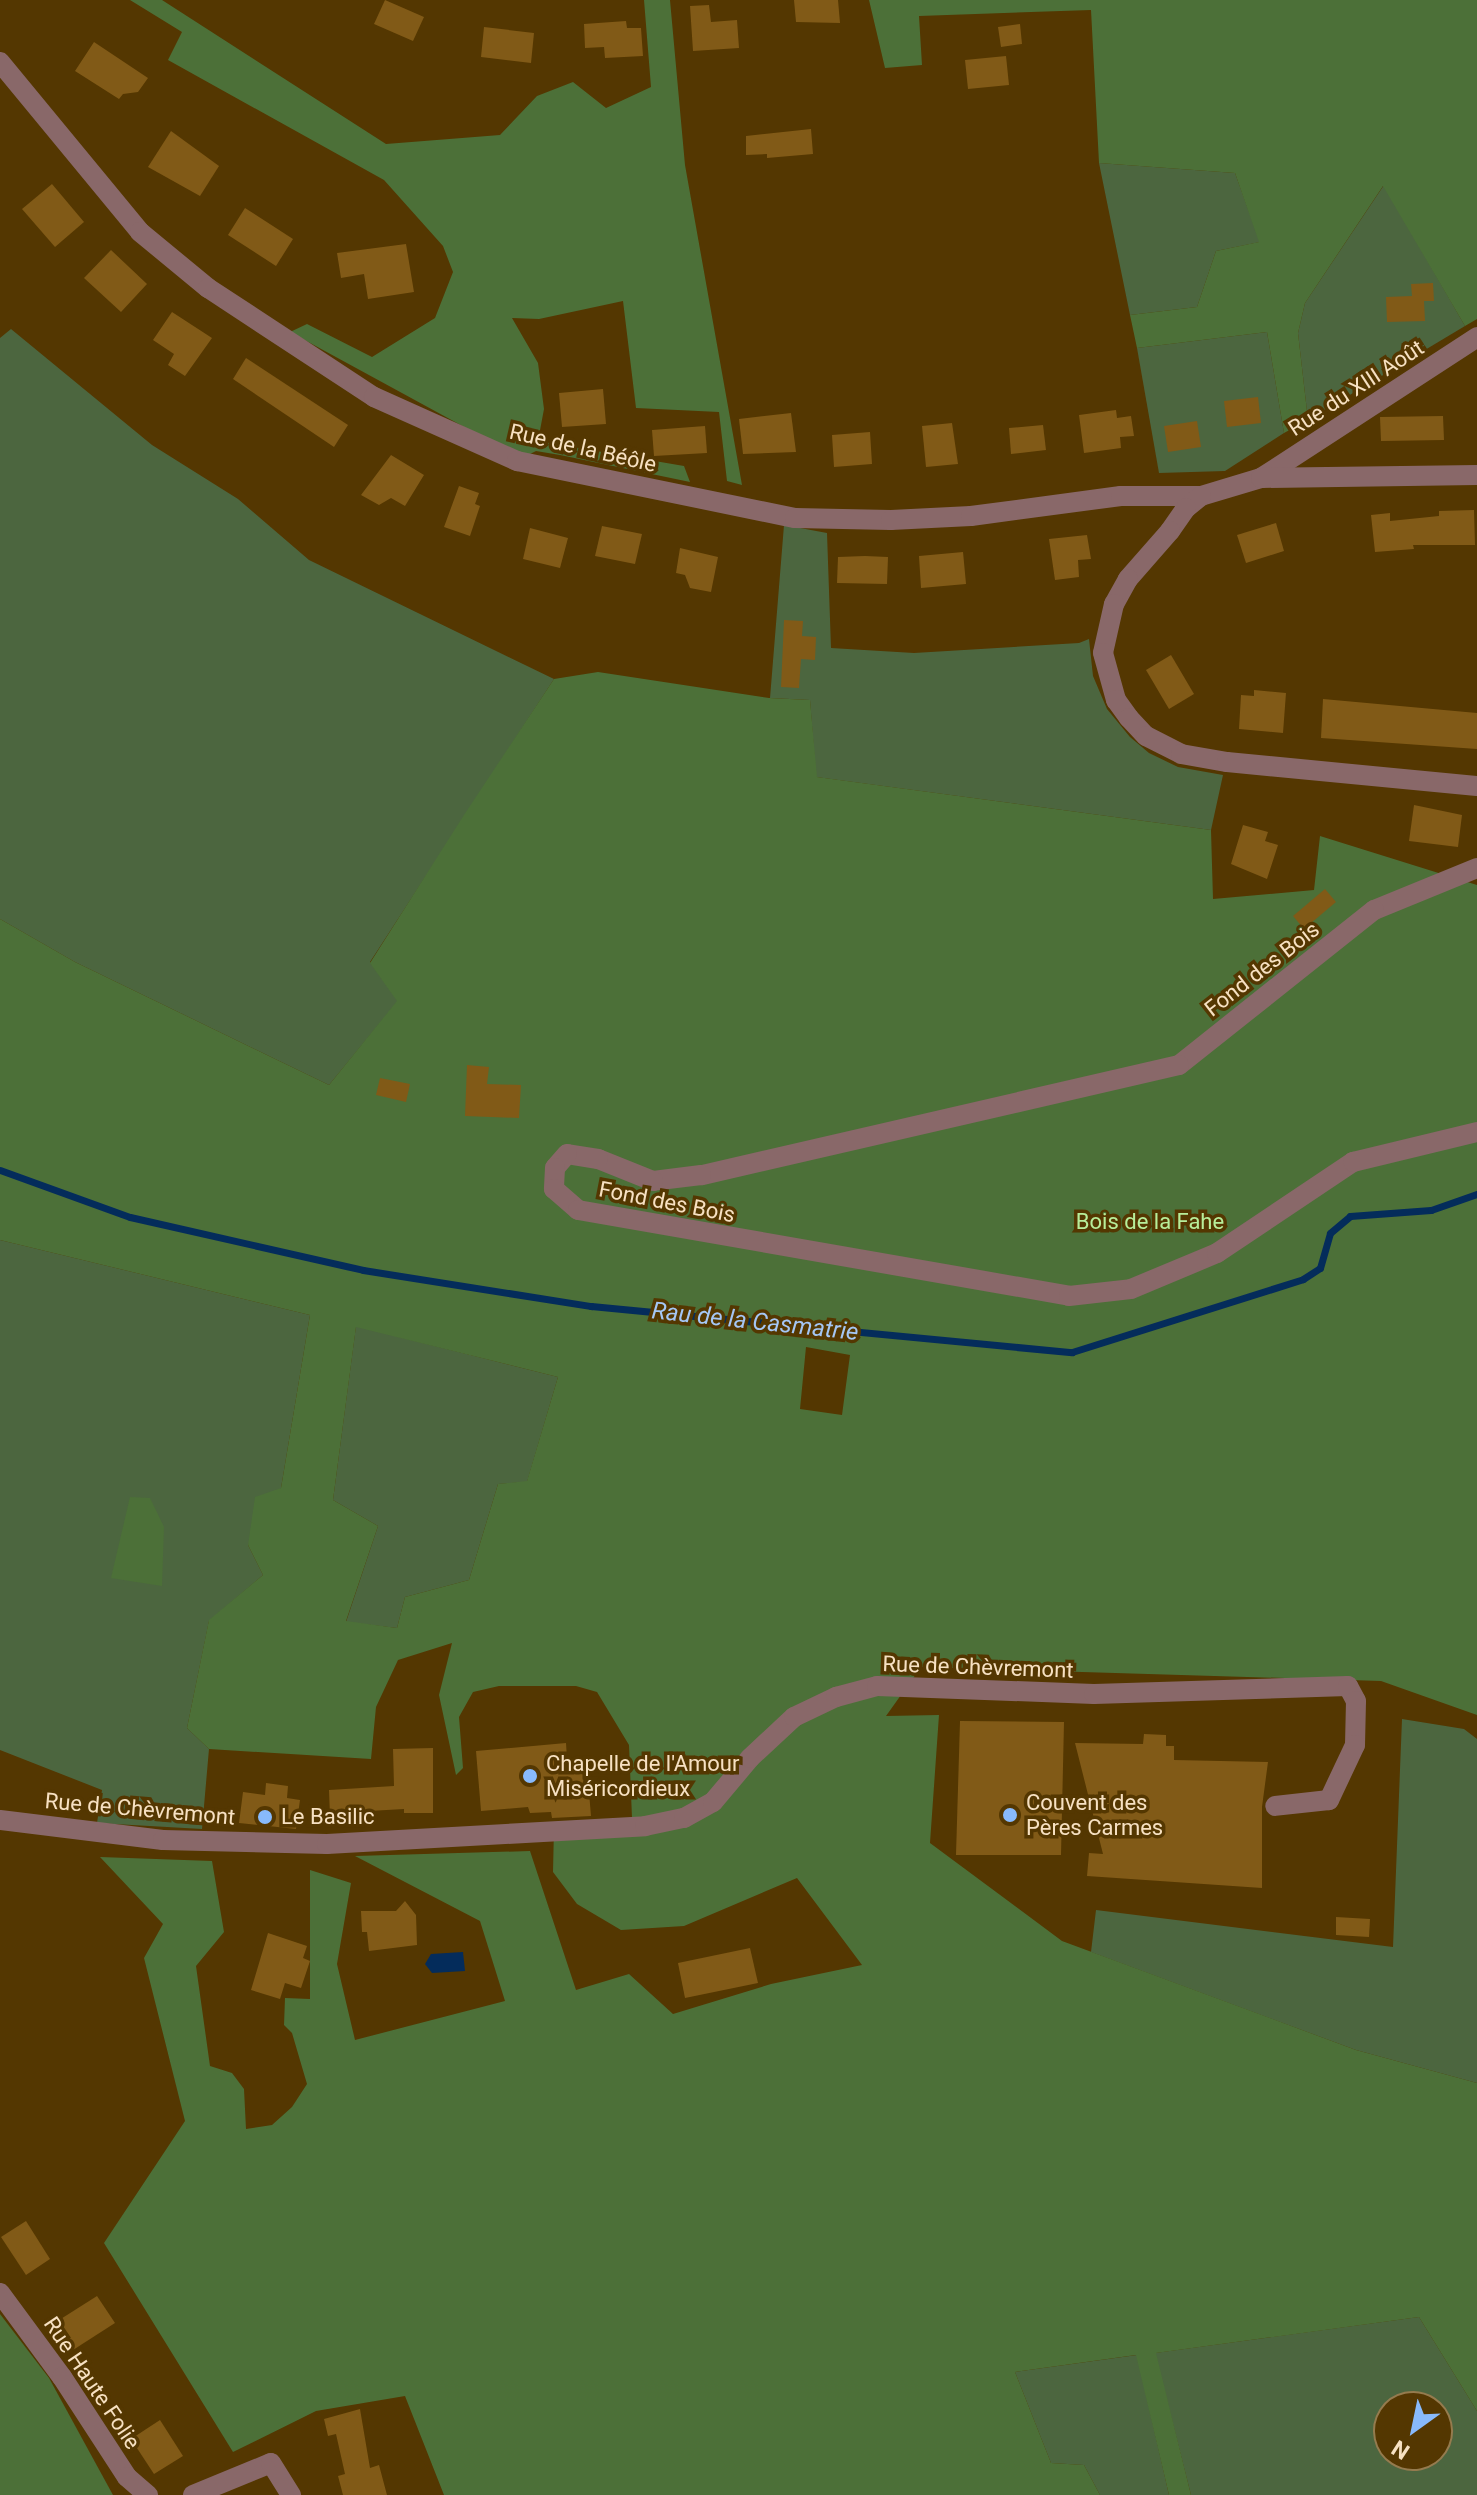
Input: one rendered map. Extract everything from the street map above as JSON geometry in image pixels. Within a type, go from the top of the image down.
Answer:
[{"type":"street","name":"Rue de la Béôle","points":[[0,62],[140,232],[185,271],[374,397],[517,461],[795,518],[891,520],[971,516],[1121,496],[1201,496]]},
{"type":"street","name":"Rue du XIII Août","points":[[1261,478],[1477,337]]},
{"type":"street","points":[[1477,475],[1261,478],[1201,496],[1186,508],[1128,579],[1114,604],[1103,653],[1116,700],[1129,718],[1146,736],[1181,754],[1227,762],[1477,786]]},
{"type":"street","name":"Fond des Bois","points":[[1477,868],[1374,910],[1179,1065],[701,1175],[653,1181],[598,1159],[567,1154],[555,1168],[554,1189],[578,1210],[1069,1296],[1131,1289],[1217,1253],[1353,1162],[1477,1132]]},
{"type":"street","name":"Rue de Chèvremont","points":[[0,1820],[163,1840],[327,1844],[645,1826],[684,1818],[713,1802],[750,1758],[794,1717],[836,1697],[877,1686],[1094,1694],[1348,1686],[1356,1701],[1355,1745],[1329,1800],[1275,1806]]},
{"type":"street","name":"Rue Haute Folie","points":[[0,2293],[62,2377],[127,2477],[148,2495]]},
{"type":"street","points":[[193,2495],[271,2463],[291,2495]]},
{"type":"green space","points":[[130,0],[162,0],[386,144],[500,135],[537,96],[573,82],[606,108],[651,87],[644,0],[670,0],[685,165],[742,485],[727,481],[719,412],[636,408],[623,301],[539,319],[512,318],[538,363],[544,409],[538,441],[684,466],[690,482],[536,451],[528,455],[501,447],[290,332],[307,324],[372,357],[435,318],[453,272],[443,246],[384,180],[168,60],[182,32]]},
{"type":"green space","points":[[869,0],[1477,0],[1477,319],[1465,326],[1383,186],[1305,303],[1298,333],[1308,420],[1284,433],[1267,332],[1137,348],[1130,315],[1197,307],[1216,251],[1259,242],[1235,173],[1099,163],[1091,10],[919,16],[922,65],[885,68]]},
{"type":"green space","points":[[1099,163],[1235,173],[1260,242],[1216,251],[1197,307],[1130,315]]},
{"type":"green space","points":[[1384,185],[1465,326],[1308,420],[1298,333],[1305,303]]},
{"type":"green space","points":[[11,329],[152,445],[238,499],[309,560],[554,679],[370,962],[398,1001],[329,1085],[75,962],[0,919],[0,338]]},
{"type":"green space","points":[[1267,332],[1284,433],[1225,471],[1159,473],[1137,348]]},
{"type":"green space","points":[[784,525],[827,533],[831,648],[914,653],[1079,643],[1089,639],[1093,676],[1107,709],[1130,737],[1149,753],[1178,767],[1223,775],[1211,830],[816,777],[810,700],[770,698]]},
{"type":"green space","name":"Bois de la Fahe","points":[[598,672],[769,698],[810,700],[817,777],[1211,830],[1213,899],[1314,890],[1320,836],[1477,885],[1477,1715],[1381,1681],[921,1667],[886,1716],[939,1715],[930,1843],[1062,1941],[1356,2050],[1477,2083],[1477,2411],[1419,2317],[1156,2353],[1191,2495],[1169,2495],[1136,2355],[1015,2372],[1051,2463],[1084,2465],[1100,2495],[444,2495],[405,2396],[316,2411],[233,2452],[104,2243],[185,2121],[144,1958],[163,1924],[100,1857],[212,1861],[224,1932],[196,1966],[210,2066],[232,2073],[244,2089],[246,2129],[272,2125],[292,2107],[307,2084],[292,2033],[284,2025],[285,1998],[310,1999],[310,1870],[351,1883],[337,1964],[355,2040],[505,2001],[480,1921],[355,1856],[530,1851],[576,1990],[629,1974],[673,2014],[771,1984],[862,1965],[797,1878],[684,1926],[621,1930],[577,1904],[553,1872],[554,1827],[632,1818],[629,1745],[597,1692],[576,1686],[499,1686],[473,1692],[459,1717],[463,1768],[456,1775],[439,1695],[452,1643],[398,1660],[376,1707],[371,1759],[209,1749],[187,1728],[209,1620],[263,1575],[248,1545],[255,1497],[281,1488],[310,1315],[0,1240],[0,919],[75,962],[329,1085],[397,1001],[370,963],[554,679]],"holes":[[[356,1327],[558,1377],[527,1481],[498,1484],[469,1580],[405,1597],[397,1628],[346,1621],[378,1526],[333,1500]],[[806,1347],[850,1355],[842,1415],[800,1409]]]},
{"type":"green space","points":[[0,1240],[310,1315],[281,1488],[248,1545],[263,1575],[209,1621],[187,1728],[209,1749],[202,1829],[97,1823],[102,1790],[0,1750]]},
{"type":"green space","points":[[356,1326],[558,1377],[527,1482],[498,1484],[469,1580],[405,1597],[397,1628],[346,1622],[378,1526],[333,1500]]},
{"type":"green space","points":[[130,1497],[150,1498],[164,1527],[162,1586],[111,1578]]},
{"type":"green space","points":[[1402,1719],[1464,1729],[1477,1739],[1477,2083],[1356,2050],[1091,1952],[1096,1910],[1393,1947]]},
{"type":"green space","points":[[0,2314],[49,2378],[113,2495],[0,2495]]},
{"type":"green space","points":[[1419,2317],[1477,2411],[1477,2495],[1191,2495],[1155,2353]]},
{"type":"green space","points":[[1137,2355],[1169,2495],[1100,2495],[1084,2465],[1051,2463],[1015,2372]]},
{"type":"water","points":[[463,1952],[465,1971],[432,1973],[425,1964],[431,1954]]},
{"type":"building","points":[[385,0],[424,17],[413,41],[374,24]]},
{"type":"building","points":[[794,0],[838,0],[840,23],[796,22]]},
{"type":"building","points":[[709,5],[711,22],[737,20],[739,48],[693,51],[690,6]]},
{"type":"building","points":[[626,21],[627,28],[641,28],[643,56],[605,58],[604,47],[585,48],[584,24]]},
{"type":"building","points":[[1020,24],[1022,44],[1001,47],[998,27]]},
{"type":"building","points":[[484,27],[534,33],[531,63],[481,57]]},
{"type":"building","points":[[94,42],[148,78],[138,92],[123,94],[119,99],[75,71]]},
{"type":"building","points":[[1006,56],[1009,85],[968,89],[965,60]]},
{"type":"building","points":[[811,129],[813,154],[767,158],[767,154],[746,155],[746,136]]},
{"type":"building","points":[[171,131],[219,166],[200,196],[148,167]]},
{"type":"building","points":[[52,184],[84,222],[55,247],[22,209]]},
{"type":"building","points":[[245,208],[293,239],[276,266],[228,235]]},
{"type":"building","points":[[406,244],[414,292],[368,299],[364,274],[341,278],[337,253]]},
{"type":"building","points":[[111,250],[147,284],[121,312],[84,278]]},
{"type":"building","points":[[1433,283],[1434,301],[1424,301],[1425,321],[1387,322],[1386,297],[1412,296],[1411,284]]},
{"type":"building","points":[[172,312],[212,338],[185,376],[168,365],[174,354],[153,340]]},
{"type":"building","points":[[246,358],[348,425],[334,447],[233,379]]},
{"type":"building","points":[[603,389],[606,424],[562,427],[559,393]]},
{"type":"building","points":[[1258,397],[1261,423],[1227,427],[1224,401]]},
{"type":"building","points":[[1116,410],[1117,418],[1131,416],[1134,436],[1120,437],[1121,448],[1084,453],[1079,415]]},
{"type":"building","points":[[791,413],[796,452],[743,454],[739,419]]},
{"type":"building","points":[[1443,416],[1444,440],[1381,441],[1380,417]]},
{"type":"building","points":[[1197,421],[1201,447],[1168,452],[1164,426]]},
{"type":"building","points":[[952,423],[958,464],[926,467],[922,426]]},
{"type":"building","points":[[1043,425],[1046,450],[1011,454],[1009,428]]},
{"type":"building","points":[[705,426],[707,453],[654,456],[652,430]]},
{"type":"building","points":[[870,432],[872,464],[834,467],[832,435]]},
{"type":"building","points":[[391,455],[424,475],[405,506],[391,498],[379,505],[361,495]]},
{"type":"building","points":[[459,486],[479,493],[475,504],[480,506],[470,536],[444,527]]},
{"type":"building","points":[[1474,510],[1475,545],[1413,545],[1414,549],[1375,552],[1371,515],[1390,513],[1390,521],[1439,516],[1439,511]]},
{"type":"building","points":[[1276,523],[1284,551],[1246,563],[1237,535]]},
{"type":"building","points":[[602,526],[642,534],[635,564],[595,556]]},
{"type":"building","points":[[530,528],[568,538],[560,568],[523,559]]},
{"type":"building","points":[[1087,535],[1091,559],[1078,560],[1079,577],[1055,580],[1049,539]]},
{"type":"building","points":[[680,548],[718,557],[711,592],[690,588],[685,575],[676,573]]},
{"type":"building","points":[[963,552],[966,584],[921,588],[919,556]]},
{"type":"building","points":[[838,557],[888,557],[887,584],[837,583]]},
{"type":"building","points":[[784,620],[803,621],[802,636],[816,637],[815,660],[801,659],[799,688],[781,687]]},
{"type":"building","points":[[1171,655],[1194,694],[1169,709],[1146,670]]},
{"type":"building","points":[[1254,690],[1286,693],[1283,733],[1239,729],[1241,695],[1254,696]]},
{"type":"building","points":[[1323,699],[1477,713],[1477,749],[1321,738]]},
{"type":"building","points":[[1414,805],[1462,815],[1458,847],[1409,841]]},
{"type":"building","points":[[1243,825],[1268,832],[1265,841],[1278,845],[1267,879],[1231,864]]},
{"type":"building","points":[[1325,889],[1336,902],[1304,929],[1293,916]]},
{"type":"building","points":[[467,1065],[489,1067],[487,1084],[521,1085],[519,1118],[465,1116]]},
{"type":"building","points":[[380,1078],[410,1084],[406,1102],[376,1095]]},
{"type":"building","name":"Couvent des Pères Carmes","points":[[960,1721],[1064,1722],[1061,1855],[956,1855]]},
{"type":"building","points":[[1144,1734],[1166,1735],[1166,1746],[1174,1746],[1174,1760],[1268,1762],[1262,1807],[1262,1888],[1087,1876],[1089,1853],[1103,1854],[1075,1743],[1143,1744]]},
{"type":"building","name":"Chapelle de l'Amour Miséricordieux","points":[[566,1743],[567,1759],[582,1758],[584,1793],[589,1792],[591,1816],[552,1818],[551,1812],[530,1813],[528,1807],[481,1811],[476,1751]]},
{"type":"building","points":[[433,1748],[433,1813],[404,1813],[404,1809],[352,1812],[352,1816],[330,1817],[329,1790],[394,1786],[393,1749]]},
{"type":"building","points":[[266,1783],[288,1786],[287,1798],[300,1800],[296,1829],[239,1823],[243,1792],[265,1795]]},
{"type":"building","points":[[405,1901],[416,1915],[417,1945],[369,1951],[367,1932],[362,1932],[361,1911],[396,1911]]},
{"type":"building","points":[[1336,1917],[1370,1919],[1369,1937],[1336,1935]]},
{"type":"building","points":[[268,1933],[307,1946],[303,1958],[310,1961],[301,1988],[285,1983],[280,1999],[251,1990]]},
{"type":"building","points":[[750,1948],[758,1983],[685,1998],[678,1963]]},
{"type":"building","points":[[26,2221],[50,2259],[26,2275],[1,2237]]},
{"type":"building","points":[[97,2296],[115,2323],[73,2350],[56,2322]]},
{"type":"building","points":[[360,2409],[370,2468],[379,2465],[387,2495],[343,2495],[338,2476],[345,2474],[336,2434],[328,2436],[324,2419]]},
{"type":"building","points":[[160,2420],[183,2456],[154,2474],[131,2439]]},
{"type":"waterway","name":"Rau de la Casmatrie","points":[[0,1170],[130,1217],[363,1270],[591,1306],[1072,1352],[1303,1279],[1320,1268],[1330,1233],[1350,1216],[1431,1210],[1477,1194]]},
{"type":"place","name":"Chapelle de l'Amour Miséricordieux","points":[[530,1776]]},
{"type":"place","name":"Couvent des Pères Carmes","points":[[1010,1815]]},
{"type":"place","name":"Le Basilic","points":[[265,1817]]}]
